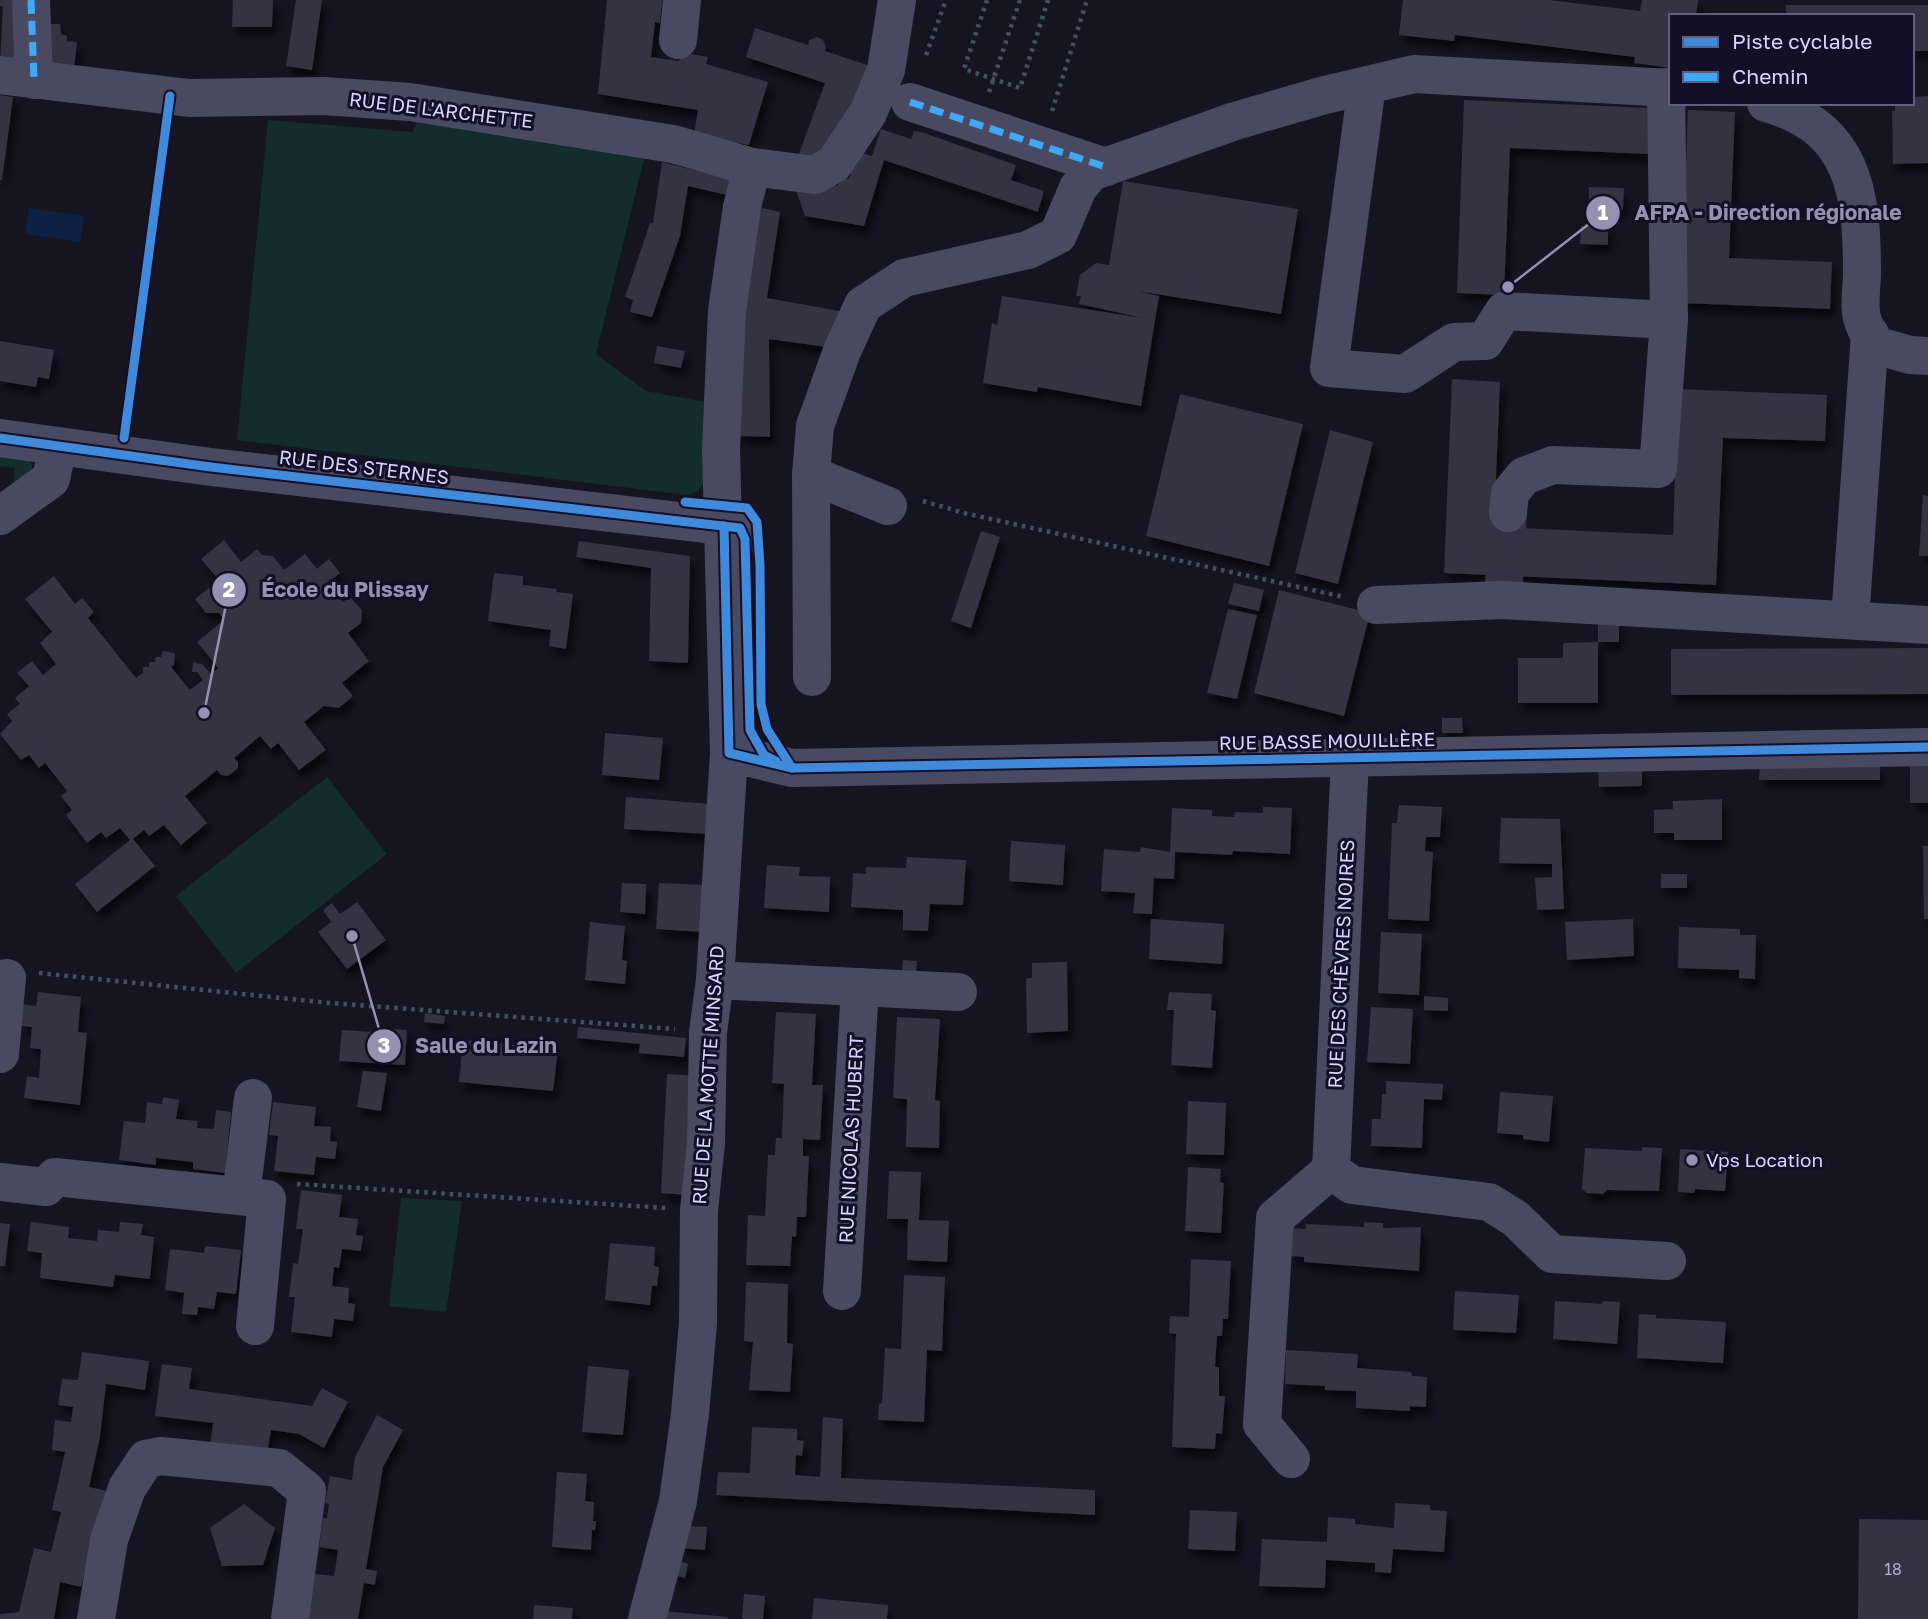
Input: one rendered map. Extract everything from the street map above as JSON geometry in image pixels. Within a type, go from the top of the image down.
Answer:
[{"type":"street","points":[[17,78],[32,0]]},
{"type":"street","points":[[678,40],[682,0]]},
{"type":"street","name":"RUE DE L'ARCHETTE","points":[[17,78],[189,98],[324,96],[410,102],[673,145],[752,167],[815,175],[834,164],[868,113],[886,70],[897,0]]},
{"type":"street","points":[[812,677],[811,475],[815,426],[842,351],[863,305],[904,278],[1028,250],[1058,235],[1078,188],[1091,172],[1235,121],[1367,85],[1414,74],[1669,88],[1669,320],[1658,468],[1553,465],[1524,476],[1510,493],[1507,513]]},
{"type":"street","points":[[1367,85],[1329,368],[1405,374],[1454,342],[1485,341],[1504,310],[1669,320]]},
{"type":"street","points":[[910,102],[1106,167]]},
{"type":"street","points":[[1774,105],[1814,123],[1836,147],[1851,176],[1861,213],[1862,319],[1875,345],[1910,355],[1928,356]]},
{"type":"street","name":"RUE DE LA MOTTE MINSARD","points":[[647,1619],[678,1501],[690,1414],[698,1323],[699,1210],[706,1143],[708,1032],[715,980],[729,753],[721,449],[727,311],[742,207],[752,167]]},
{"type":"street","points":[[1850,620],[1870,334]]},
{"type":"street","name":"RUE DES STERNES","points":[[0,438],[211,467],[724,526]]},
{"type":"street","points":[[0,516],[51,479],[58,446]]},
{"type":"street","points":[[811,475],[888,506]]},
{"type":"street","points":[[724,526],[740,528],[745,539],[750,730],[764,755],[792,768]]},
{"type":"street","points":[[1376,605],[1503,600],[1928,625]]},
{"type":"street","name":"RUE BASSE MOUILLÈRE","points":[[729,753],[792,768],[1928,747]]},
{"type":"street","name":"RUE DES CHÈVRES NOIRES","points":[[1331,1171],[1350,758]]},
{"type":"street","points":[[0,1054],[17,975]]},
{"type":"street","points":[[715,980],[958,992]]},
{"type":"street","name":"RUE NICOLAS HUBERT","points":[[842,1291],[860,987]]},
{"type":"street","points":[[250,1197],[253,1098]]},
{"type":"street","points":[[1291,1459],[1262,1424],[1275,1218],[1331,1171],[1352,1185],[1489,1202],[1516,1219],[1552,1254],[1667,1261]]},
{"type":"street","points":[[0,1182],[46,1186],[55,1177],[267,1199],[255,1326]]},
{"type":"street","points":[[96,1619],[109,1540],[127,1488],[146,1459],[161,1456],[279,1468],[307,1491],[290,1619]]},
{"type":"path","points":[[987,0],[964,69],[1020,88],[1048,0]]},
{"type":"path","points":[[978,124],[1020,0]]},
{"type":"path","points":[[1041,145],[1087,0]]},
{"type":"path","points":[[888,506],[902,495],[964,513],[1376,605]]},
{"type":"path","points":[[17,975],[330,1003],[708,1032]]},
{"type":"path","points":[[250,1197],[283,1183],[699,1210]]},
{"type":"green space","points":[[419,117],[645,155],[596,354],[646,391],[706,402],[706,481],[697,492],[687,495],[237,440],[268,120],[413,132]]},
{"type":"green space","points":[[0,449],[29,457],[34,474],[12,493],[15,468],[0,466]]},
{"type":"green space","points":[[327,777],[387,854],[236,973],[176,896]]},
{"type":"green space","points":[[401,1198],[462,1201],[446,1312],[389,1306]]},
{"type":"water","points":[[29,208],[84,216],[80,242],[25,234]]},
{"type":"building","points":[[0,0],[23,0],[25,67],[0,63],[3,6],[0,6]]},
{"type":"building","points":[[233,0],[273,0],[272,27],[232,27]]},
{"type":"building","points":[[296,0],[322,0],[312,70],[286,66]]},
{"type":"building","points":[[607,0],[662,0],[660,23],[655,22],[651,57],[679,61],[681,52],[708,57],[706,64],[768,82],[749,145],[694,135],[698,110],[598,94]]},
{"type":"building","points":[[1403,0],[1549,0],[1640,11],[1642,0],[1698,0],[1696,14],[1669,14],[1669,68],[1634,63],[1635,57],[1455,35],[1454,41],[1399,35]]},
{"type":"building","points":[[1786,5],[1928,5],[1928,51],[1914,51],[1914,14],[1786,14]]},
{"type":"building","points":[[44,24],[60,24],[61,34],[67,36],[67,41],[77,42],[74,70],[45,66]]},
{"type":"building","points":[[755,28],[808,45],[809,40],[817,37],[823,40],[825,51],[870,66],[861,89],[815,164],[797,159],[825,83],[746,57]]},
{"type":"building","points":[[0,95],[13,97],[2,180],[0,180]]},
{"type":"building","points":[[1928,96],[1928,163],[1893,164],[1892,111],[1895,111],[1895,105],[1914,105],[1914,97]]},
{"type":"building","points":[[1464,100],[1650,108],[1649,154],[1510,148],[1504,295],[1457,293]]},
{"type":"building","points":[[1688,110],[1735,112],[1729,258],[1832,262],[1830,309],[1681,303]]},
{"type":"building","points":[[881,129],[911,139],[914,131],[924,133],[1016,165],[1011,180],[1044,191],[1038,212],[884,160],[864,226],[805,216],[795,187],[810,184],[837,186],[842,177],[849,179],[858,152],[872,156]]},
{"type":"building","points":[[662,162],[733,180],[731,196],[688,186],[680,236],[652,317],[630,312],[633,300],[625,297],[650,223],[653,223]]},
{"type":"building","points":[[1123,181],[1298,209],[1281,314],[1137,291],[1159,296],[1141,406],[1038,387],[1037,392],[983,383],[992,323],[997,325],[1002,296],[1143,318],[1079,304],[1081,296],[1076,296],[1080,275],[1096,263],[1109,265]]},
{"type":"building","points":[[1589,187],[1624,188],[1623,210],[1589,208]]},
{"type":"building","points":[[762,208],[780,212],[767,298],[840,311],[834,348],[769,339],[770,437],[738,436],[738,349],[756,221]]},
{"type":"building","points":[[1581,226],[1608,227],[1608,245],[1580,244]]},
{"type":"building","points":[[0,341],[54,350],[49,379],[38,377],[36,387],[0,381]]},
{"type":"building","points":[[657,346],[685,351],[681,368],[654,363]]},
{"type":"building","points":[[1452,379],[1500,382],[1494,527],[1673,535],[1678,389],[1827,395],[1825,441],[1723,438],[1716,585],[1444,573]]},
{"type":"building","points":[[1180,394],[1303,424],[1269,566],[1146,536]]},
{"type":"building","points":[[1330,430],[1373,442],[1338,584],[1295,573]]},
{"type":"building","points":[[1923,495],[1928,496],[1928,556],[1919,556]]},
{"type":"building","points":[[981,531],[1000,537],[971,628],[951,621]]},
{"type":"building","points":[[224,540],[241,562],[257,549],[262,555],[273,556],[284,570],[305,554],[317,569],[329,559],[340,573],[328,582],[343,602],[350,597],[362,610],[361,623],[348,633],[369,661],[342,683],[353,696],[339,708],[324,706],[304,722],[326,750],[299,770],[278,743],[271,749],[260,736],[234,758],[238,762],[238,768],[228,776],[221,775],[217,770],[185,796],[207,823],[181,845],[164,825],[149,836],[144,830],[133,839],[155,866],[97,912],[75,884],[130,840],[120,828],[106,838],[101,832],[87,843],[66,815],[72,810],[61,796],[67,791],[45,763],[39,768],[29,755],[21,760],[0,734],[12,721],[7,714],[20,704],[15,698],[29,686],[17,673],[32,661],[43,675],[56,664],[40,643],[52,632],[25,599],[54,576],[75,604],[82,598],[94,612],[88,618],[136,678],[143,673],[143,667],[149,667],[149,662],[155,662],[156,657],[161,657],[163,651],[175,653],[174,665],[171,667],[190,690],[203,680],[197,672],[192,672],[193,662],[202,664],[211,674],[218,668],[197,642],[224,620],[219,613],[206,613],[195,599],[219,580],[201,559]]},
{"type":"building","points":[[579,541],[690,556],[688,663],[649,661],[651,568],[576,557]]},
{"type":"building","points":[[494,573],[523,576],[523,585],[573,594],[566,649],[549,646],[551,630],[488,621]]},
{"type":"building","points":[[1234,583],[1264,590],[1259,611],[1228,604]]},
{"type":"building","points":[[1279,590],[1370,613],[1344,716],[1254,693]]},
{"type":"building","points":[[1228,609],[1257,615],[1237,699],[1207,693]]},
{"type":"building","points":[[1619,620],[1619,642],[1598,642],[1598,621]]},
{"type":"building","points":[[1598,642],[1598,703],[1518,703],[1518,658],[1563,658],[1563,643]]},
{"type":"building","points":[[1928,648],[1928,694],[1671,695],[1671,649]]},
{"type":"building","points":[[1442,718],[1462,718],[1463,733],[1442,733]]},
{"type":"building","points":[[605,733],[663,738],[659,780],[602,775]]},
{"type":"building","points":[[1880,765],[1880,780],[1759,780],[1760,766]]},
{"type":"building","points":[[1910,765],[1928,765],[1928,803],[1910,803]]},
{"type":"building","points":[[1598,767],[1642,767],[1642,786],[1599,787]]},
{"type":"building","points":[[626,797],[709,804],[707,834],[624,829]]},
{"type":"building","points":[[1722,799],[1722,840],[1674,840],[1674,833],[1654,833],[1654,810],[1673,809],[1673,801]]},
{"type":"building","points":[[1399,805],[1442,807],[1440,837],[1426,837],[1425,851],[1433,852],[1429,921],[1388,919],[1392,823],[1397,823]]},
{"type":"building","points":[[1263,807],[1292,808],[1290,854],[1175,852],[1174,879],[1154,878],[1152,914],[1133,913],[1135,893],[1101,891],[1104,849],[1140,852],[1141,847],[1170,852],[1172,808],[1212,810],[1212,816],[1234,817],[1235,812],[1263,813]]},
{"type":"building","points":[[1501,818],[1560,819],[1564,909],[1537,910],[1535,878],[1552,877],[1552,864],[1499,863]]},
{"type":"building","points":[[1011,841],[1065,845],[1063,885],[1009,881]]},
{"type":"building","points":[[1923,846],[1928,846],[1928,919],[1924,919]]},
{"type":"building","points":[[907,857],[966,860],[963,905],[930,904],[928,931],[903,930],[903,910],[851,907],[853,873],[866,874],[866,867],[906,868]]},
{"type":"building","points":[[767,865],[800,867],[799,876],[830,877],[829,912],[764,908]]},
{"type":"building","points":[[1661,874],[1687,874],[1687,888],[1661,888]]},
{"type":"building","points":[[622,883],[646,884],[645,914],[620,912]]},
{"type":"building","points":[[659,883],[705,885],[702,932],[656,929]]},
{"type":"building","points":[[357,902],[386,940],[347,969],[318,932],[331,922],[323,910],[332,903],[340,914]]},
{"type":"building","points":[[1151,919],[1224,924],[1222,964],[1149,959]]},
{"type":"building","points":[[1633,919],[1634,956],[1567,960],[1565,922]]},
{"type":"building","points":[[590,922],[625,926],[622,960],[627,961],[625,984],[585,980]]},
{"type":"building","points":[[1679,927],[1740,929],[1740,935],[1756,935],[1755,979],[1739,978],[1739,970],[1678,968]]},
{"type":"building","points":[[1381,932],[1422,934],[1419,995],[1378,993]]},
{"type":"building","points":[[903,960],[917,961],[916,975],[902,974]]},
{"type":"building","points":[[1067,962],[1068,1031],[1027,1033],[1026,978],[1032,978],[1032,963]]},
{"type":"building","points":[[38,992],[81,997],[78,1032],[87,1033],[80,1105],[24,1098],[27,1076],[39,1078],[41,1049],[30,1048],[32,1027],[21,1026],[23,1004],[36,1006]]},
{"type":"building","points":[[1169,992],[1212,994],[1211,1010],[1216,1011],[1212,1068],[1171,1065],[1174,1010],[1167,1010]]},
{"type":"building","points":[[1424,996],[1448,998],[1448,1011],[1424,1010]]},
{"type":"building","points":[[1371,1007],[1413,1009],[1410,1064],[1367,1062]]},
{"type":"building","points":[[776,1012],[816,1014],[812,1085],[823,1085],[820,1140],[803,1139],[803,1156],[809,1156],[806,1217],[797,1217],[796,1237],[792,1236],[790,1266],[746,1265],[748,1215],[765,1216],[768,1155],[775,1155],[776,1138],[782,1138],[784,1084],[772,1083]]},
{"type":"building","points":[[425,1013],[445,1016],[444,1024],[424,1022]]},
{"type":"building","points":[[897,1017],[940,1019],[935,1100],[940,1101],[939,1148],[906,1147],[907,1099],[893,1098]]},
{"type":"building","points":[[578,1027],[686,1038],[684,1057],[639,1053],[640,1044],[577,1038]]},
{"type":"building","points":[[390,1029],[407,1030],[405,1065],[339,1061],[342,1030],[390,1033]]},
{"type":"building","points":[[463,1040],[558,1049],[553,1091],[459,1082]]},
{"type":"building","points":[[363,1071],[387,1073],[381,1111],[357,1107]]},
{"type":"building","points":[[667,1074],[695,1076],[688,1195],[661,1193]]},
{"type":"building","points":[[1386,1081],[1443,1084],[1442,1100],[1424,1099],[1422,1148],[1371,1146],[1372,1119],[1381,1119],[1382,1094],[1386,1094]]},
{"type":"building","points":[[1500,1092],[1553,1096],[1549,1142],[1523,1139],[1523,1135],[1497,1133]]},
{"type":"building","points":[[163,1097],[179,1100],[176,1119],[198,1121],[197,1128],[214,1129],[216,1110],[231,1112],[225,1173],[193,1169],[193,1162],[156,1158],[156,1165],[119,1160],[124,1121],[145,1123],[147,1102],[162,1104]]},
{"type":"building","points":[[1188,1101],[1226,1103],[1224,1155],[1186,1154]]},
{"type":"building","points":[[273,1102],[316,1107],[314,1126],[331,1127],[330,1141],[337,1142],[335,1159],[316,1157],[314,1175],[274,1171],[278,1136],[269,1135]]},
{"type":"building","points":[[1642,1147],[1662,1148],[1659,1191],[1607,1190],[1603,1194],[1587,1193],[1582,1189],[1585,1148],[1642,1151]]},
{"type":"building","points":[[1680,1149],[1728,1152],[1725,1191],[1695,1189],[1694,1193],[1678,1192]]},
{"type":"building","points":[[1188,1167],[1221,1169],[1220,1182],[1224,1183],[1221,1233],[1185,1231]]},
{"type":"building","points":[[889,1171],[921,1172],[919,1220],[949,1221],[947,1262],[907,1260],[908,1219],[887,1219]]},
{"type":"building","points":[[301,1190],[342,1195],[339,1217],[358,1219],[356,1235],[363,1236],[361,1251],[342,1249],[339,1268],[334,1267],[332,1286],[349,1288],[348,1303],[355,1304],[353,1321],[334,1319],[332,1337],[291,1332],[295,1297],[289,1297],[293,1263],[298,1264],[303,1229],[296,1229]]},
{"type":"building","points":[[31,1222],[69,1227],[68,1238],[97,1241],[98,1230],[119,1232],[120,1222],[143,1224],[141,1235],[154,1237],[150,1279],[115,1275],[113,1287],[40,1278],[42,1253],[27,1251]]},
{"type":"building","points":[[1364,1222],[1383,1223],[1383,1228],[1421,1227],[1419,1271],[1304,1262],[1304,1257],[1290,1256],[1291,1228],[1306,1229],[1306,1224],[1364,1227]]},
{"type":"building","points":[[0,1223],[10,1224],[5,1266],[0,1266]]},
{"type":"building","points":[[610,1243],[655,1247],[654,1266],[659,1267],[657,1286],[652,1286],[650,1305],[605,1300]]},
{"type":"building","points":[[205,1246],[241,1250],[236,1294],[217,1292],[214,1309],[198,1307],[197,1315],[182,1314],[184,1293],[165,1290],[170,1249],[204,1253]]},
{"type":"building","points":[[1191,1259],[1231,1261],[1228,1319],[1223,1319],[1222,1336],[1217,1336],[1215,1367],[1219,1367],[1219,1396],[1225,1396],[1222,1434],[1216,1433],[1215,1449],[1172,1447],[1176,1334],[1169,1333],[1170,1316],[1189,1317]]},
{"type":"building","points":[[904,1275],[945,1277],[942,1351],[927,1350],[924,1422],[878,1420],[879,1404],[882,1403],[885,1348],[901,1349]]},
{"type":"building","points":[[746,1282],[788,1284],[787,1343],[793,1344],[790,1392],[749,1390],[753,1342],[744,1341]]},
{"type":"building","points":[[1455,1291],[1519,1295],[1516,1333],[1453,1330]]},
{"type":"building","points":[[1555,1301],[1602,1304],[1603,1301],[1620,1302],[1617,1344],[1553,1339]]},
{"type":"building","points":[[1639,1314],[1656,1315],[1656,1318],[1726,1322],[1723,1363],[1637,1358]]},
{"type":"building","points":[[1286,1350],[1358,1354],[1357,1368],[1411,1372],[1412,1376],[1427,1377],[1426,1407],[1410,1406],[1410,1411],[1356,1408],[1356,1391],[1285,1384]]},
{"type":"building","points":[[82,1352],[149,1361],[145,1390],[106,1384],[100,1437],[89,1487],[111,1492],[91,1546],[81,1587],[60,1582],[54,1619],[0,1619],[0,1614],[19,1612],[34,1548],[51,1552],[61,1512],[52,1510],[65,1452],[52,1450],[55,1420],[71,1422],[73,1407],[58,1405],[62,1379],[78,1380]]},
{"type":"building","points":[[162,1364],[192,1368],[189,1389],[312,1406],[322,1388],[348,1402],[324,1448],[299,1434],[271,1430],[267,1454],[210,1447],[213,1423],[155,1416]]},
{"type":"building","points":[[588,1366],[629,1370],[623,1435],[582,1432]]},
{"type":"building","points":[[377,1415],[403,1430],[383,1467],[366,1569],[377,1571],[375,1585],[364,1583],[358,1619],[306,1619],[315,1574],[334,1576],[338,1550],[319,1547],[323,1518],[327,1518],[329,1504],[325,1503],[330,1476],[352,1480],[355,1457]]},
{"type":"building","points":[[823,1417],[843,1419],[841,1478],[1095,1490],[1095,1515],[716,1495],[718,1472],[750,1473],[752,1427],[797,1429],[797,1440],[804,1441],[802,1456],[796,1455],[795,1475],[820,1477]]},
{"type":"building","points":[[557,1472],[587,1474],[585,1501],[594,1502],[593,1521],[596,1521],[595,1530],[592,1530],[591,1550],[552,1547]]},
{"type":"building","points":[[1395,1503],[1430,1505],[1430,1510],[1447,1511],[1444,1552],[1393,1549],[1391,1573],[1375,1572],[1375,1563],[1326,1560],[1325,1588],[1259,1586],[1262,1539],[1327,1542],[1328,1517],[1355,1519],[1355,1524],[1394,1528]]},
{"type":"building","points":[[244,1504],[275,1528],[263,1565],[222,1566],[210,1528]]},
{"type":"building","points":[[1190,1510],[1237,1512],[1235,1551],[1188,1549]]},
{"type":"building","points":[[1859,1519],[1928,1520],[1928,1619],[1858,1619]]},
{"type":"building","points":[[687,1526],[707,1527],[705,1550],[680,1548]]},
{"type":"building","points":[[677,1560],[688,1564],[685,1578],[673,1575]]},
{"type":"building","points":[[744,1594],[765,1596],[763,1619],[742,1619]]},
{"type":"building","points":[[814,1598],[888,1605],[887,1619],[812,1619]]},
{"type":"building","points":[[534,1605],[573,1608],[572,1619],[533,1619]]},
{"type":"building","points":[[662,1611],[728,1617],[728,1619],[660,1619]]},
{"type":"tunnel","points":[[1503,600],[1508,513]]},
{"type":"marked path","points":[[31,0],[34,80]]},
{"type":"marked path","points":[[910,102],[1106,167]]},
{"type":"cycle path","points":[[124,438],[170,96]]},
{"type":"cycle path","points":[[0,438],[211,467],[740,528],[745,539],[750,730],[764,755],[776,761]]},
{"type":"cycle path","points":[[685,502],[747,508],[757,522],[761,704],[767,729],[792,768]]},
{"type":"cycle path","points":[[724,526],[729,753],[792,768],[1928,747]]},
{"type":"place","name":"AFPA - Direction régionale","points":[[1508,287]]},
{"type":"place","name":"École du Plissay","points":[[204,713]]},
{"type":"place","name":"Salle du Lazin","points":[[352,936]]},
{"type":"place","name":"Vps Location","points":[[1692,1160]]}]
